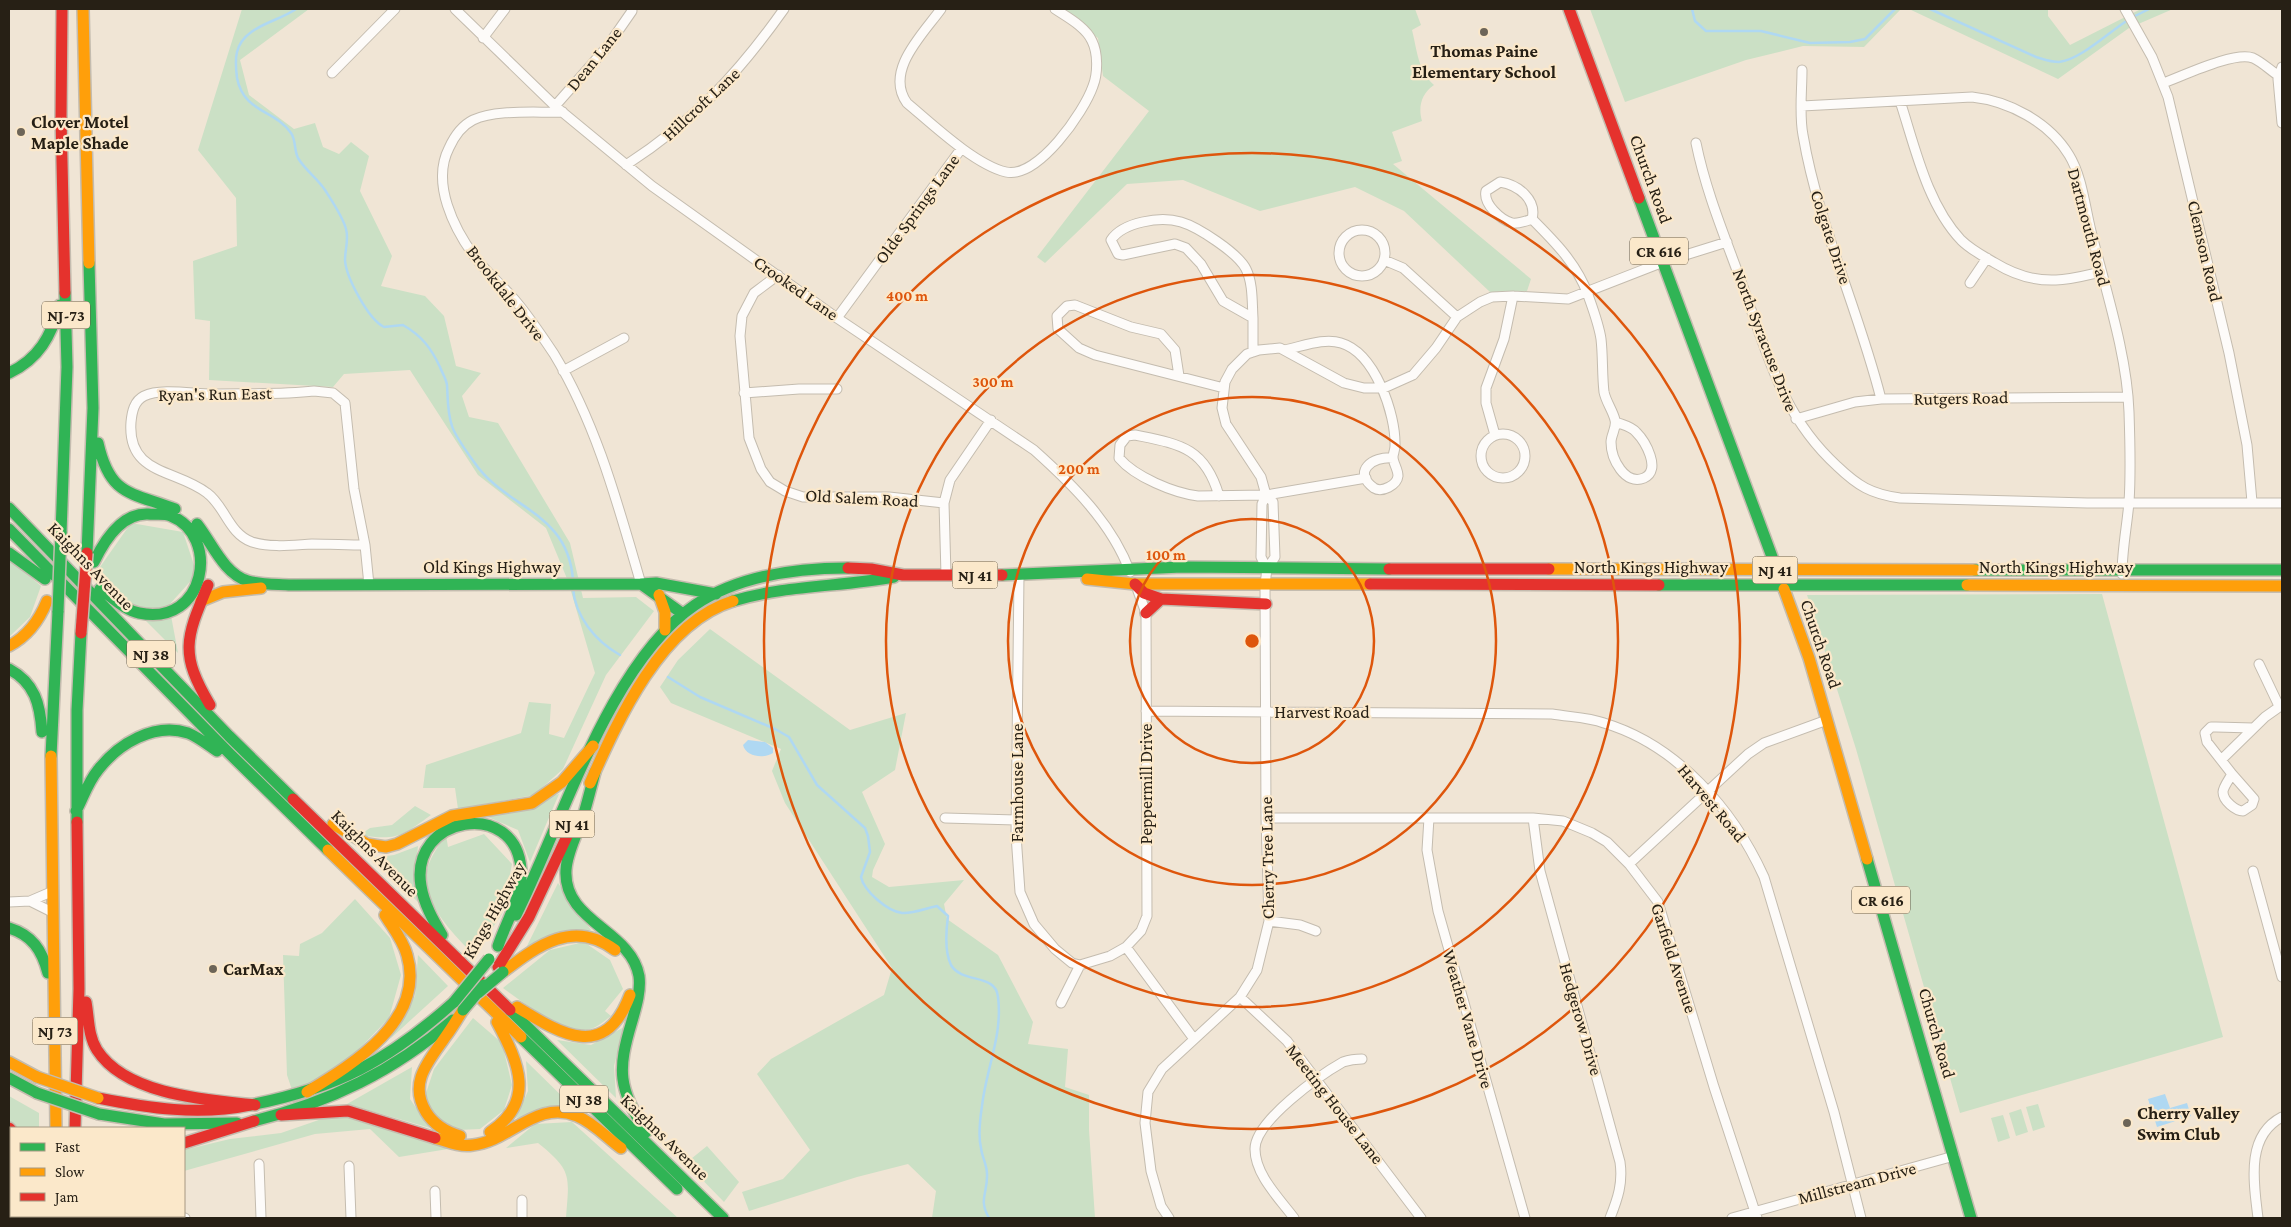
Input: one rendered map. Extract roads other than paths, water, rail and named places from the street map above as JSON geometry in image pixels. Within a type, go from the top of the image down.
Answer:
[{"type":"main road","name":"NJ-73","points":[[59,568],[67,376],[61,125],[62,9]]},
{"type":"main road","name":"NJ-73","points":[[83,9],[93,408],[90,558]]},
{"type":"main road","name":"Church Road","points":[[1569,9],[1809,658],[1971,1218]]},
{"type":"main road","points":[[9,373],[29,363],[47,342],[53,329],[66,280]]},
{"type":"main road","points":[[93,408],[101,462],[111,480],[126,492],[178,510],[195,522],[229,568],[239,576],[249,581],[291,585]]},
{"type":"main road","name":"Kaighns Avenue","points":[[9,508],[229,736],[723,1218]]},
{"type":"main road","points":[[72,572],[132,610],[154,615],[168,612],[185,603],[198,586],[202,567],[199,546],[192,533],[176,519],[156,514],[134,517],[116,528],[90,558]]},
{"type":"main road","name":"Kaighns Avenue","points":[[9,529],[230,754],[706,1218]]},
{"type":"main road","points":[[204,534],[212,570],[190,630],[187,645],[189,661],[199,687],[229,736]]},
{"type":"main road","points":[[9,553],[46,580],[72,594]]},
{"type":"main road","name":"NJ 73","points":[[75,1127],[79,944],[74,814],[77,700],[84,591],[90,558]]},
{"type":"main road","name":"North Kings Highway","points":[[636,666],[665,630],[683,614],[716,594],[760,579],[802,572],[867,568],[900,575],[1051,575],[1129,569],[1231,567],[1267,569],[2282,570]]},
{"type":"main road","points":[[9,646],[29,632],[38,620],[59,568]]},
{"type":"main road","name":"NJ 73","points":[[56,1127],[50,780],[59,568]]},
{"type":"main road","name":"North Kings Highway","points":[[595,772],[618,723],[643,680],[662,653],[682,631],[703,615],[727,603],[764,592],[804,586],[867,583],[900,575]]},
{"type":"main road","name":"North Kings Highway","points":[[1051,575],[1135,584],[2122,584],[2282,586]]},
{"type":"main road","name":"Old Kings Highway","points":[[291,585],[656,583],[716,594]]},
{"type":"main road","points":[[641,584],[659,595],[683,614]]},
{"type":"main road","points":[[1135,584],[1144,593],[1161,598],[1266,604]]},
{"type":"main road","points":[[201,601],[229,590],[291,585]]},
{"type":"main road","points":[[659,595],[665,612],[665,630]]},
{"type":"main road","points":[[1146,613],[1161,598]]},
{"type":"main road","name":"Kings Highway","points":[[9,1062],[37,1077],[98,1098],[130,1106],[177,1110],[218,1110],[254,1105],[339,1082],[390,1054],[419,1034],[497,966],[498,946],[529,890],[611,708],[636,666]]},
{"type":"main road","points":[[9,669],[29,682],[39,699],[44,760],[50,780]]},
{"type":"main road","points":[[74,814],[101,766],[117,750],[144,735],[158,731],[179,731],[200,740],[218,752],[230,754]]},
{"type":"main road","points":[[314,818],[332,824],[369,846],[382,848],[396,846],[442,820],[456,815],[522,806],[538,800],[560,784],[593,746]]},
{"type":"main road","points":[[595,772],[584,813],[567,863],[567,887],[579,908],[624,946],[637,969],[639,995],[621,1061],[622,1086],[634,1114],[665,1161]]},
{"type":"main road","name":"NJ 41","points":[[497,966],[537,902],[595,772]]},
{"type":"main road","points":[[454,955],[426,905],[420,877],[424,854],[431,841],[442,831],[461,823],[481,823],[493,827],[509,839],[519,856],[521,868],[518,888],[498,946]]},
{"type":"main road","points":[[307,1092],[346,1068],[375,1045],[398,1015],[407,994],[409,966],[405,950],[367,887]]},
{"type":"main road","points":[[9,928],[28,936],[41,950],[46,964],[55,1014]]},
{"type":"main road","points":[[487,1004],[515,1057],[520,1085],[515,1108],[506,1121],[494,1130],[474,1137],[453,1134],[439,1127],[424,1109],[418,1094],[419,1078],[424,1065],[497,966],[544,943],[561,937],[587,936],[602,941],[618,954],[629,973],[630,993],[625,1008],[613,1024],[595,1035],[580,1037],[558,1032],[493,993]]},
{"type":"main road","points":[[79,944],[92,1035],[96,1050],[105,1061],[131,1078],[168,1092],[197,1098],[254,1105]]},
{"type":"main road","points":[[9,1078],[37,1093],[99,1114],[136,1121],[172,1125],[254,1121],[281,1115],[331,1098],[379,1075],[428,1042],[463,1010]]},
{"type":"main road","points":[[281,1115],[348,1111],[456,1144],[471,1146],[496,1140],[541,1114],[563,1112],[582,1118],[682,1194]]},
{"type":"main road","points":[[185,1143],[231,1130],[254,1121]]},
{"type":"street","points":[[332,73],[395,9]]},
{"type":"street","name":"Crooked Lane","points":[[455,9],[555,106],[652,186],[837,318],[1014,435],[1059,472],[1114,538],[1129,569]]},
{"type":"street","points":[[483,38],[505,9]]},
{"type":"street","name":"Hillcroft Lane","points":[[626,165],[653,148],[717,94],[748,58],[784,9]]},
{"type":"street","points":[[941,9],[909,54],[900,75],[899,83],[902,96],[906,103],[961,149],[1008,172],[1025,169],[1042,158],[1056,144],[1086,102],[1097,71],[1092,39],[1055,9]]},
{"type":"street","name":"Clemson Road","points":[[2125,9],[2152,57],[2163,83],[2229,353],[2247,445],[2252,502]]},
{"type":"street","name":"Dean Lane","points":[[555,106],[607,47],[632,11]]},
{"type":"street","points":[[2163,83],[2227,60],[2243,57],[2252,58],[2279,76]]},
{"type":"street","points":[[2282,67],[2279,76],[2278,94],[2282,123]]},
{"type":"street","name":"Colgate Drive","points":[[1802,70],[1802,133],[1815,189],[1869,348],[1881,399]]},
{"type":"street","name":"Dartmouth Road","points":[[1802,106],[1972,97],[1988,99],[2020,111],[2038,123],[2057,140],[2069,155],[2077,173],[2102,272],[2124,366],[2128,397],[2129,502],[2122,584]]},
{"type":"street","points":[[1900,101],[1928,184],[1946,220],[1960,239],[1975,252],[2008,271],[2033,278],[2056,280],[2102,272]]},
{"type":"street","name":"Brookdale Drive","points":[[563,112],[495,114],[473,120],[457,132],[446,154],[442,182],[451,216],[475,257],[516,300],[553,354],[581,406],[607,468],[641,584]]},
{"type":"street","name":"North Syracuse Drive","points":[[1696,143],[1704,181],[1782,394],[1796,419],[1822,453],[1861,487],[1878,495],[1900,498],[2282,503]]},
{"type":"street","name":"Olde Springs Lane","points":[[837,318],[961,149]]},
{"type":"street","points":[[1496,183],[1507,183],[1527,196],[1532,202],[1534,211],[1532,220],[1518,223],[1504,219],[1488,202],[1485,196],[1486,191],[1496,183]]},
{"type":"street","points":[[1253,318],[1223,301],[1201,264],[1186,248],[1176,244],[1123,255],[1118,254],[1111,240],[1131,225],[1174,220],[1192,226],[1222,245],[1239,259],[1246,268],[1250,285],[1253,318],[1253,352]]},
{"type":"street","points":[[1532,220],[1562,249],[1588,293],[1600,336],[1604,393],[1616,422],[1611,442],[1612,452],[1620,469],[1631,480],[1646,477],[1650,472],[1651,457],[1643,441],[1631,428],[1616,422]]},
{"type":"street","points":[[1355,231],[1370,231],[1382,241],[1384,260],[1378,269],[1372,273],[1358,275],[1345,268],[1340,254],[1340,247],[1348,234],[1355,231]]},
{"type":"street","points":[[1266,495],[1262,504],[1261,558],[1267,569],[1275,557],[1273,502],[1266,495],[1261,477],[1226,424],[1222,408],[1224,388],[1232,370],[1247,354],[1280,348],[1344,383],[1364,388],[1384,388],[1412,375],[1436,348],[1457,317],[1492,297],[1513,296],[1568,300],[1663,262],[1727,242]]},
{"type":"street","points":[[1970,283],[1987,258]]},
{"type":"street","points":[[1384,260],[1403,268],[1457,317]]},
{"type":"street","name":"Old Salem Road","points":[[778,275],[754,293],[742,316],[740,336],[749,438],[761,469],[770,482],[785,491],[804,497],[890,497],[944,503]]},
{"type":"street","points":[[1495,435],[1486,403],[1486,388],[1504,339],[1513,296]]},
{"type":"street","points":[[1179,376],[1175,350],[1161,334],[1131,327],[1075,305],[1067,306],[1057,316],[1058,329],[1079,348],[1096,355],[1224,388]]},
{"type":"street","points":[[563,372],[624,338]]},
{"type":"street","points":[[1284,350],[1328,341],[1342,343],[1356,352],[1374,372],[1384,388],[1395,446],[1393,458],[1398,474],[1392,486],[1375,489],[1366,478],[1365,472],[1372,461],[1380,457],[1393,458]]},
{"type":"street","points":[[744,393],[800,389],[837,389]]},
{"type":"street","name":"Ryan's Run East","points":[[365,545],[277,545],[262,544],[243,538],[209,494],[189,481],[159,471],[143,461],[134,445],[131,429],[135,405],[145,396],[161,393],[314,391],[333,393],[340,397],[348,411],[352,473],[365,545],[369,585]]},
{"type":"street","name":"Rutgers Road","points":[[1796,419],[1855,402],[1881,399],[2128,397]]},
{"type":"street","points":[[946,575],[944,503],[950,480],[991,420]]},
{"type":"street","points":[[1502,433],[1516,437],[1525,449],[1525,464],[1521,470],[1509,478],[1494,477],[1483,466],[1481,452],[1484,445],[1495,435],[1502,433]]},
{"type":"street","points":[[1219,496],[1214,479],[1192,452],[1182,446],[1135,436],[1127,436],[1120,445],[1119,458],[1136,472],[1188,495],[1219,496],[1266,495],[1366,478]]},
{"type":"street","name":"Peppermill Drive","points":[[1080,964],[1110,956],[1126,947],[1140,931],[1147,916],[1146,613],[1129,569]]},
{"type":"street","name":"Cherry Tree Lane","points":[[1169,1218],[1161,1206],[1151,1171],[1145,1123],[1148,1092],[1162,1069],[1240,997],[1257,970],[1270,921],[1266,818],[1265,584],[1267,569]]},
{"type":"street","name":"Farmhouse Lane","points":[[1019,575],[1016,820],[1020,892],[1034,924],[1055,949],[1072,963],[1080,964]]},
{"type":"street","points":[[2221,760],[2254,728],[2281,706],[2259,664]]},
{"type":"street","name":"Harvest Road","points":[[1146,711],[1552,714],[1604,722],[1658,747],[1677,761],[1706,791],[1753,853],[1764,877],[1834,1112],[1861,1218]]},
{"type":"street","points":[[1629,864],[1706,791],[1764,743],[1827,720]]},
{"type":"street","points":[[2232,774],[2204,737],[2207,729],[2216,727],[2254,728]]},
{"type":"street","points":[[945,818],[1016,820]]},
{"type":"street","name":"Garfield Avenue","points":[[1266,818],[1533,818],[1563,821],[1592,833],[1607,842],[1629,864],[1658,902],[1714,1087],[1756,1215]]},
{"type":"street","name":"Weather Vane Drive","points":[[1429,818],[1427,850],[1438,911],[1525,1218]]},
{"type":"street","name":"Hedgerow Drive","points":[[1533,818],[1540,871],[1620,1162],[1622,1179],[1619,1197],[1610,1218]]},
{"type":"street","points":[[2253,871],[2282,977]]},
{"type":"street","points":[[30,902],[51,892]]},
{"type":"street","points":[[9,902],[30,902],[52,912]]},
{"type":"street","points":[[1270,921],[1300,925],[1316,931]]},
{"type":"street","points":[[1126,947],[1194,1039]]},
{"type":"street","points":[[1061,1003],[1080,964]]},
{"type":"street","name":"Meeting House Lane","points":[[1240,997],[1287,1041],[1421,1218]]},
{"type":"street","points":[[1294,1218],[1268,1183],[1257,1163],[1254,1148],[1257,1136],[1262,1128],[1317,1080],[1346,1061],[1362,1058]]},
{"type":"street","points":[[2258,1218],[2254,1181],[2255,1152],[2269,1128],[2282,1117]]},
{"type":"street","name":"Millstream Drive","points":[[1732,1218],[1756,1215],[1852,1184],[1954,1156]]},
{"type":"street","points":[[259,1164],[261,1218]]},
{"type":"street","points":[[349,1166],[351,1218]]},
{"type":"street","points":[[435,1191],[436,1218]]},
{"type":"street","points":[[522,1200],[522,1218]]},
{"type":"water","points":[[748,740],[765,742],[773,748],[773,753],[765,756],[751,754],[743,745]]},
{"type":"water","points":[[2165,1094],[2170,1108],[2187,1103],[2191,1116],[2157,1127],[2148,1099]]},
{"type":"waterway","points":[[296,9],[254,30],[241,43],[237,52],[236,62],[237,78],[241,89],[246,98],[260,110],[284,125],[291,133],[298,158],[322,186],[337,209],[345,224],[347,233],[345,260],[349,277],[371,316],[384,327],[403,325],[421,338],[429,348],[446,380],[449,415],[458,439],[487,478],[534,513],[560,539],[569,557],[573,580]]},
{"type":"waterway","points":[[1692,9],[1695,21],[1706,31],[1761,31],[1810,43],[1850,42],[1865,39],[1895,9]]},
{"type":"waterway","points":[[1930,9],[2036,57],[2056,62],[2067,60],[2085,51],[2128,20]]},
{"type":"waterway","points":[[2133,17],[2149,9]]},
{"type":"waterway","points":[[573,588],[578,608],[588,627],[602,643],[620,655]]},
{"type":"waterway","points":[[668,677],[700,697],[775,729],[789,737],[817,785],[865,828],[870,852],[861,877],[871,894],[883,904],[902,913],[915,912],[937,906],[948,916],[946,947],[951,965],[963,975],[985,981],[996,990],[999,1011],[998,1025],[984,1092],[980,1127],[980,1143],[987,1174],[984,1206],[989,1218]]},
{"type":"place","name":"Thomas Paine Elementary School","points":[[1484,32]]},
{"type":"place","name":"Clover Motel Maple Shade","points":[[21,132]]},
{"type":"place","name":"CarMax","points":[[213,969]]},
{"type":"place","name":"Cherry Valley Swim Club","points":[[2127,1123]]}]
